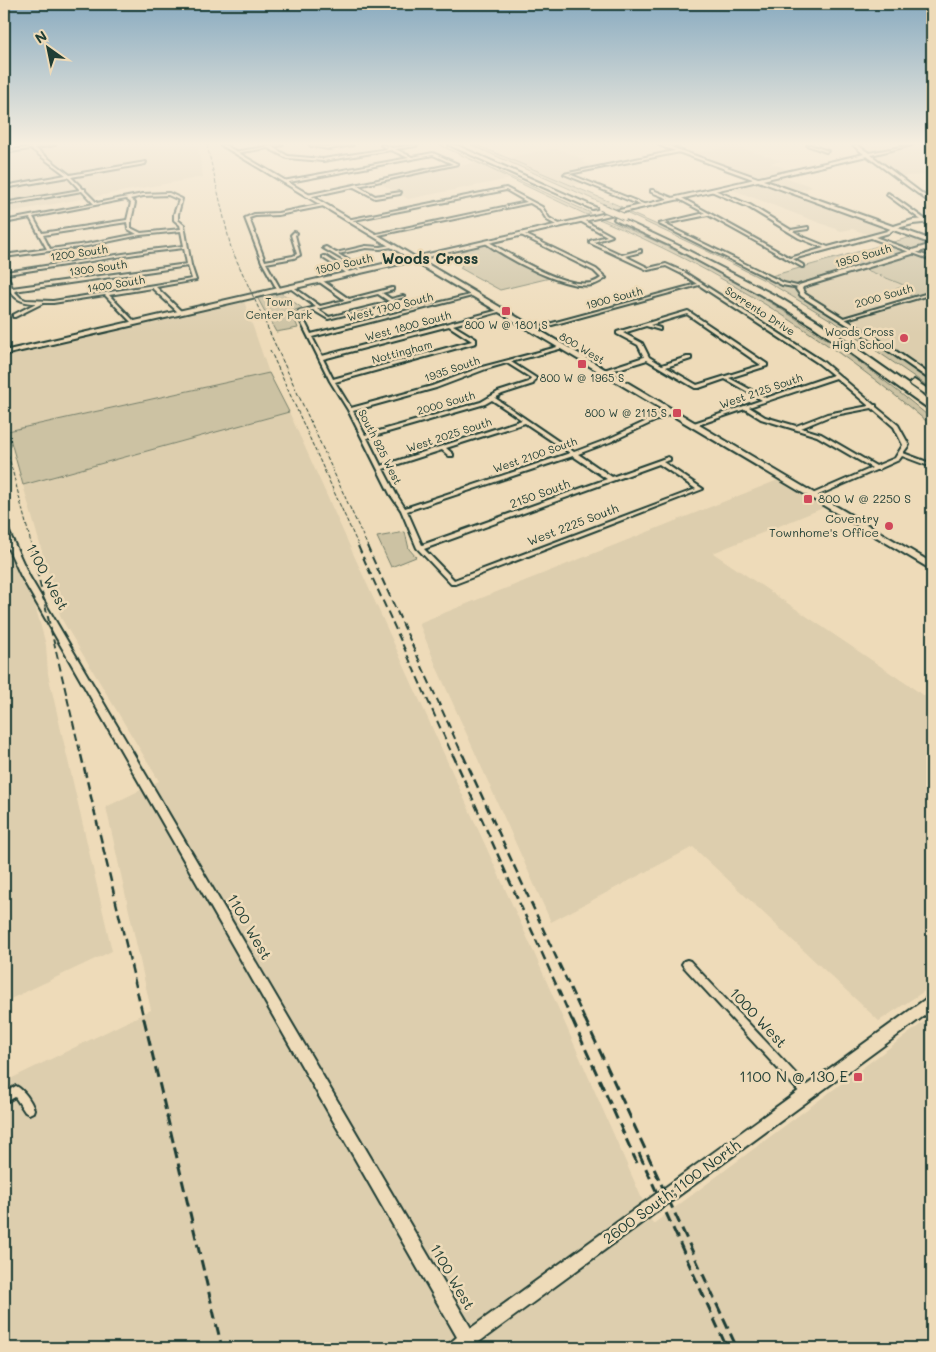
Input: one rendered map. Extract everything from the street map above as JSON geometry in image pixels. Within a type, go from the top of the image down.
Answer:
[{"type":"highway","points":[[598,208],[712,258],[788,299],[880,358]]},
{"type":"highway","points":[[621,218],[726,272],[816,324],[917,395],[932,408]]},
{"type":"highway","points":[[903,374],[932,396]]},
{"type":"main road","points":[[837,208],[932,242]]},
{"type":"street","points":[[4,222],[74,208]]},
{"type":"street","points":[[132,208],[129,228],[140,234]]},
{"type":"street","points":[[178,208],[176,220],[182,225],[189,265]]},
{"type":"street","points":[[279,290],[264,262],[246,220],[250,216],[278,214],[308,208]]},
{"type":"street","name":"800 West","points":[[328,208],[932,567]]},
{"type":"street","points":[[349,220],[409,208]]},
{"type":"street","points":[[374,235],[502,208]]},
{"type":"street","points":[[541,208],[548,219],[559,225]]},
{"type":"street","name":"1500 South","points":[[4,353],[635,208]]},
{"type":"street","points":[[697,208],[802,266]]},
{"type":"street","points":[[753,208],[800,237],[827,248]]},
{"type":"street","points":[[907,208],[925,221]]},
{"type":"street","points":[[707,214],[661,224],[781,283],[799,287],[803,295],[932,379]]},
{"type":"street","points":[[31,216],[49,250]]},
{"type":"street","points":[[85,220],[93,226]]},
{"type":"street","name":"Sorrento Drive","points":[[581,220],[610,236],[591,242],[649,269],[666,265],[683,273],[820,362],[896,426],[903,436],[906,445],[901,454]]},
{"type":"street","points":[[42,234],[129,221]]},
{"type":"street","points":[[789,259],[872,236],[893,228],[932,221]]},
{"type":"street","points":[[790,231],[808,228]]},
{"type":"street","points":[[4,256],[87,245],[140,234],[183,231]]},
{"type":"street","points":[[264,262],[294,258],[299,254],[299,249],[293,235],[295,233]]},
{"type":"street","points":[[486,242],[571,284],[593,284],[604,278],[595,270],[522,234]]},
{"type":"street","points":[[872,236],[932,259]]},
{"type":"street","points":[[335,254],[366,247],[380,248],[391,246]]},
{"type":"street","name":"1950 South","points":[[799,287],[932,246]]},
{"type":"street","name":"1200 South","points":[[4,272],[186,247]]},
{"type":"street","points":[[325,248],[362,270]]},
{"type":"street","points":[[622,256],[640,252]]},
{"type":"street","points":[[324,257],[349,273]]},
{"type":"street","name":"1400 South","points":[[41,302],[194,280],[189,265]]},
{"type":"street","name":"1300 South","points":[[10,290],[189,265]]},
{"type":"street","points":[[4,272],[10,290],[17,298],[41,302]]},
{"type":"street","points":[[319,280],[348,300]]},
{"type":"street","name":"1900 South","points":[[532,330],[700,284]]},
{"type":"street","points":[[153,286],[180,312]]},
{"type":"street","points":[[291,287],[319,307]]},
{"type":"street","points":[[313,308],[392,289]]},
{"type":"street","points":[[313,308],[328,318],[393,302],[378,292]]},
{"type":"street","name":"2000 South","points":[[842,319],[932,293]]},
{"type":"street","points":[[106,294],[133,323]]},
{"type":"street","name":"West 1700 South","points":[[310,336],[474,295]]},
{"type":"street","points":[[390,300],[403,297]]},
{"type":"street","points":[[14,316],[41,302]]},
{"type":"street","name":"South 925 West","points":[[313,308],[299,314],[332,381],[350,410],[393,494],[404,510],[420,548],[453,583]]},
{"type":"street","name":"West 1800 South","points":[[321,358],[500,311]]},
{"type":"street","points":[[688,312],[765,365],[697,387],[647,358],[640,344],[619,333],[647,325],[688,312]]},
{"type":"street","name":"Nottingham","points":[[332,381],[474,342],[474,340],[449,324]]},
{"type":"street","points":[[647,325],[658,329]]},
{"type":"street","name":"1935 South","points":[[350,410],[434,387],[484,368],[561,347]]},
{"type":"street","points":[[603,372],[647,358]]},
{"type":"street","points":[[661,367],[689,358]]},
{"type":"street","name":"2000 South","points":[[364,437],[492,398],[500,393],[531,383],[534,378],[508,362]]},
{"type":"street","name":"West 2125 South","points":[[693,425],[836,376]]},
{"type":"street","points":[[726,378],[766,400]]},
{"type":"street","points":[[492,398],[611,480]]},
{"type":"street","points":[[796,428],[829,415],[874,406]]},
{"type":"street","points":[[745,407],[763,418],[819,436],[877,469]]},
{"type":"street","name":"West 2100 South","points":[[404,510],[608,441],[670,412]]},
{"type":"street","name":"West 2025 South","points":[[379,468],[524,421]]},
{"type":"street","points":[[443,448],[451,455]]},
{"type":"street","points":[[812,496],[877,469],[897,459],[901,454],[928,464]]},
{"type":"street","name":"2150 South","points":[[420,548],[668,459]]},
{"type":"street","name":"West 2225 South","points":[[453,583],[700,489],[659,462]]},
{"type":"street","name":"1100 West","points":[[4,530],[7,543],[25,576],[466,1345]]},
{"type":"street","name":"1000 West","points":[[687,964],[807,1093]]},
{"type":"street","name":"2600 South;1100 North","points":[[466,1345],[932,1002]]},
{"type":"street","points":[[4,1098],[16,1091],[30,1109]]},
{"type":"shaded area","points":[[4,208],[31,208],[4,213]]},
{"type":"shaded area","points":[[781,208],[831,208],[889,229],[870,235],[852,229],[841,231]]},
{"type":"shaded area","points":[[863,269],[906,286],[867,297],[882,306],[845,316],[808,296],[803,291],[805,286],[809,284]]},
{"type":"shaded area","name":"Woods Cross High School","points":[[932,295],[932,376],[849,320],[851,318]]},
{"type":"shaded area","points":[[243,298],[269,373],[8,431],[4,413],[4,354]]},
{"type":"shaded area","points":[[289,412],[531,946],[653,1224],[932,1016],[932,1348],[4,1348],[4,1082],[151,1010],[106,807],[159,781],[61,618],[23,485]]},
{"type":"shaded area","points":[[778,480],[823,508],[713,553],[932,701],[932,986],[879,1021],[693,847],[551,922],[437,668],[419,623]]},
{"type":"shaded area","points":[[4,540],[33,598],[46,645],[48,674],[112,951],[4,1002]]},
{"type":"green space","points":[[572,208],[580,208],[591,213],[587,215]]},
{"type":"green space","points":[[630,213],[705,246],[781,285],[795,288],[799,296],[900,359],[932,382],[932,389],[836,323],[768,282],[628,214]]},
{"type":"green space","points":[[602,218],[690,258],[775,305],[856,359],[932,419],[932,426],[855,365],[773,309],[688,261],[599,219]]},
{"type":"green space","points":[[911,237],[932,245],[923,247],[929,250],[932,249],[932,292],[914,297],[896,289],[906,286],[857,266],[794,285],[786,284],[771,276]]},
{"type":"green space","points":[[486,244],[550,278],[500,290],[460,268],[464,262],[448,252]]},
{"type":"green space","name":"Town Center Park","points":[[280,292],[302,308],[295,310],[293,315],[298,328],[276,332],[257,297]]},
{"type":"green space","points":[[269,373],[289,412],[23,485],[8,431]]},
{"type":"green space","points":[[405,532],[409,549],[416,557],[391,567],[377,537]]},
{"type":"railway","points":[[222,208],[231,248],[368,547]]},
{"type":"railway","points":[[270,350],[359,547]]},
{"type":"railway","points":[[4,438],[32,547]]},
{"type":"railway","points":[[31,546],[81,756]]},
{"type":"railway","points":[[358,546],[453,756]]},
{"type":"railway","points":[[367,546],[463,756]]},
{"type":"railway","points":[[81,755],[144,1020]]},
{"type":"railway","points":[[453,755],[572,1020]]},
{"type":"railway","points":[[463,755],[585,1020]]},
{"type":"railway","points":[[144,1019],[222,1348]]},
{"type":"railway","points":[[572,1019],[637,1163]]},
{"type":"railway","points":[[585,1019],[737,1348]]},
{"type":"railway","points":[[639,1153],[727,1348]]},
{"type":"place","name":"800 W @ 1801 S","points":[[506,311]]},
{"type":"place","name":"Woods Cross High School","points":[[904,338]]},
{"type":"place","name":"800 W @ 1965 S","points":[[582,364]]},
{"type":"place","name":"800 W @ 2115 S","points":[[677,413]]},
{"type":"place","name":"800 W @ 2250 S","points":[[808,499]]},
{"type":"place","name":"Coventry Townhome's Office","points":[[889,526]]},
{"type":"place","name":"1100 N @ 130 E","points":[[858,1077]]},
{"type":"district","name":"Woods Cross","points":[[430,259]]}]
